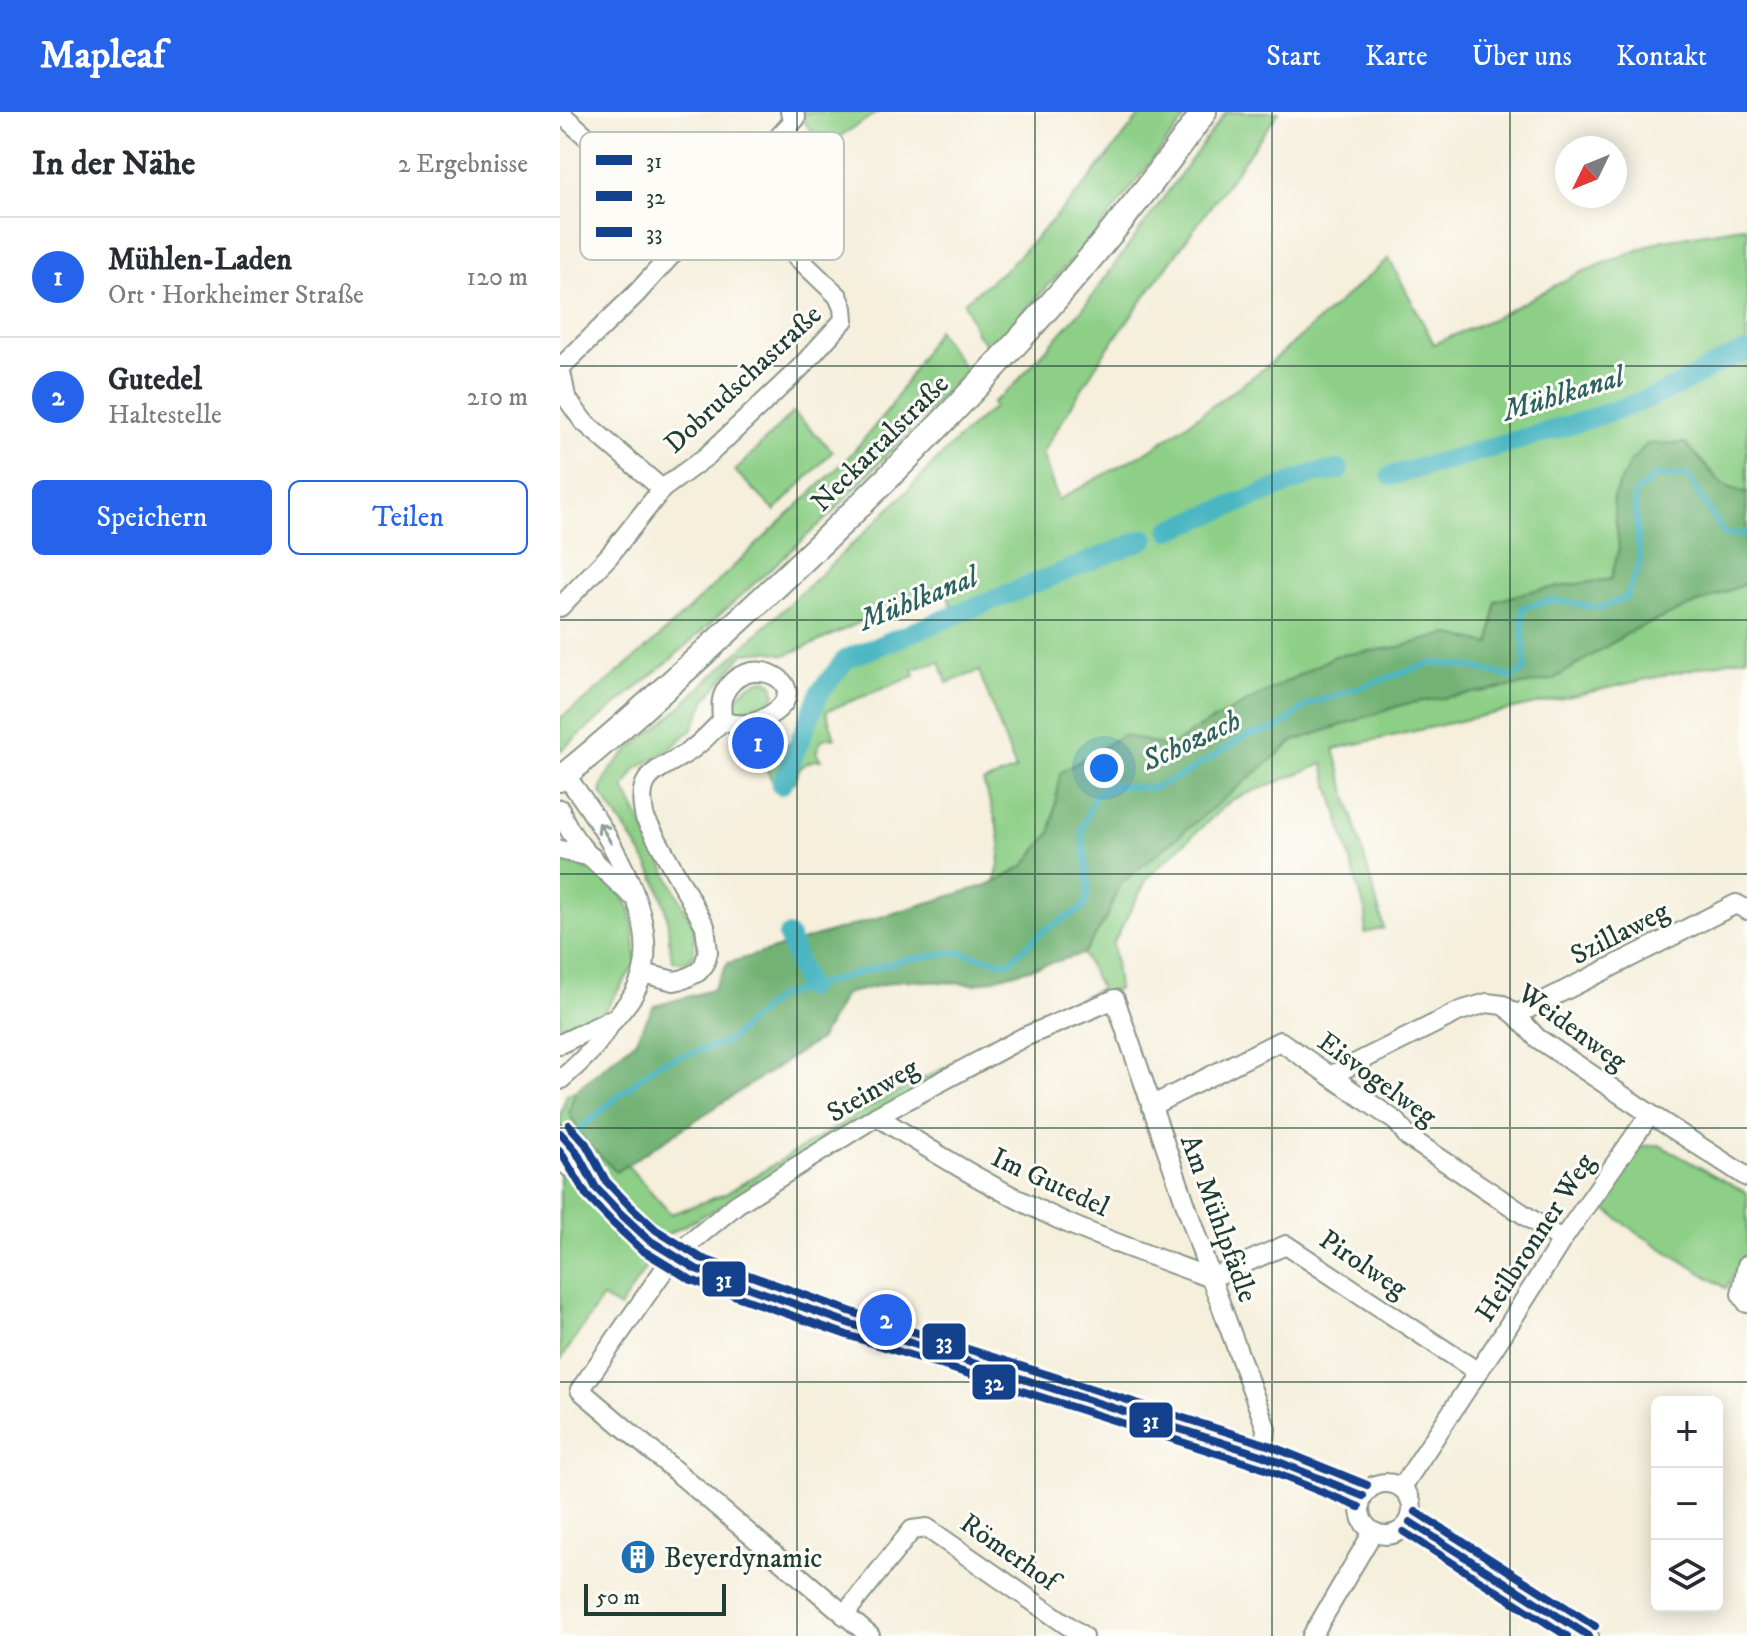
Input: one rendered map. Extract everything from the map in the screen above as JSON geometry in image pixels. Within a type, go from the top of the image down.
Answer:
[{"type":"main road","name":"Neckartalstraße","points":[[562,782],[707,651],[902,465],[1071,282],[1151,185],[1204,112]]},
{"type":"street","points":[[783,132],[796,118],[790,112]]},
{"type":"street","points":[[560,113],[581,132]]},
{"type":"street","points":[[662,489],[583,421],[566,397],[560,367],[667,260]]},
{"type":"street","name":"Dobrudschastraße","points":[[560,607],[609,556],[662,489],[707,456],[798,370],[844,320],[838,296],[800,260]]},
{"type":"street","points":[[643,973],[674,981],[698,972],[704,965],[708,952],[705,926],[645,818],[640,799],[649,774],[692,750],[722,721]]},
{"type":"street","points":[[560,1080],[595,1045],[631,1001],[643,973],[646,950],[644,923],[619,856],[591,809],[562,782]]},
{"type":"street","points":[[560,809],[569,830],[633,897]]},
{"type":"street","points":[[560,850],[592,857]]},
{"type":"street","name":"Szillaweg","points":[[1516,1015],[1736,904],[1747,910]]},
{"type":"street","name":"Am Mühlpfädle","points":[[1115,999],[1266,1428],[1264,1456]]},
{"type":"street","name":"Steinweg","points":[[844,1615],[580,1390],[673,1257],[737,1204],[877,1116],[1024,1037],[1115,999]]},
{"type":"street","name":"Weidenweg","points":[[1330,1076],[1460,1011],[1487,1003],[1503,1005],[1537,1038],[1650,1114]]},
{"type":"street","points":[[562,1044],[616,1016]]},
{"type":"street","name":"Eisvogelweg","points":[[1151,1106],[1280,1041],[1397,1122],[1408,1137],[1562,1240]]},
{"type":"street","points":[[1650,1114],[1747,1177]]},
{"type":"street","name":"Heilbronner Weg","points":[[1402,1487],[1562,1240],[1650,1114]]},
{"type":"street","name":"Im Gutedel","points":[[877,1116],[959,1168],[1063,1220],[1211,1278]]},
{"type":"street","points":[[560,1133],[568,1155],[596,1188],[649,1240],[696,1269],[739,1286],[1264,1456],[1363,1496]]},
{"type":"street","name":"Pirolweg","points":[[1211,1278],[1286,1245],[1478,1372]]},
{"type":"street","points":[[1747,1265],[1741,1294],[1747,1303]]},
{"type":"street","points":[[1391,1482],[1402,1487],[1410,1496],[1413,1509],[1410,1522],[1393,1535],[1373,1532],[1363,1522],[1360,1509],[1363,1496],[1380,1483],[1391,1482]]},
{"type":"street","points":[[1410,1522],[1589,1636]]},
{"type":"street","name":"Römerhof","points":[[844,1615],[912,1530],[927,1528],[1083,1636]]},
{"type":"street","points":[[1312,1636],[1373,1532]]},
{"type":"street","points":[[844,1615],[870,1636]]},
{"type":"green space","points":[[797,112],[878,112],[844,134],[812,132]]},
{"type":"green space","points":[[1143,112],[1190,112],[1092,238],[990,349],[976,333],[964,302],[1008,267],[1079,192]]},
{"type":"green space","points":[[1226,112],[1279,112],[1102,356],[1042,453],[1058,500],[1155,447],[1266,367],[1389,258],[1434,344],[1494,318],[1577,274],[1663,240],[1742,227],[1747,228],[1747,494],[1723,485],[1685,443],[1613,497],[1619,548],[1611,579],[1531,591],[1496,601],[1490,644],[1447,634],[1399,647],[1335,656],[1198,728],[1170,747],[1060,773],[1051,832],[1024,866],[994,883],[1000,856],[999,832],[983,782],[1016,770],[979,671],[947,683],[940,662],[913,669],[915,676],[826,711],[835,738],[828,737],[821,741],[816,753],[821,760],[810,761],[803,766],[794,783],[774,784],[761,759],[783,748],[794,738],[817,690],[844,657],[954,611],[942,584],[785,655],[767,651],[744,653],[706,699],[693,728],[669,750],[636,769],[624,788],[694,927],[694,955],[684,963],[673,961],[667,913],[660,891],[646,861],[601,793],[611,769],[885,513],[966,431],[995,407],[992,403],[1013,386],[1081,311]]},
{"type":"green space","points":[[937,330],[966,371],[832,513],[669,661],[560,751],[560,718],[655,641],[847,459],[890,408]]},
{"type":"green space","points":[[793,412],[833,451],[775,511],[735,471]]},
{"type":"green space","points":[[1685,443],[1723,485],[1747,494],[1747,583],[1635,629],[1552,680],[1405,704],[1294,741],[1119,885],[1106,919],[1083,954],[976,984],[903,980],[845,994],[820,1039],[616,1172],[581,1136],[569,1112],[575,1091],[635,1041],[654,1006],[712,990],[728,963],[994,883],[1024,866],[1051,832],[1060,773],[1123,735],[1170,747],[1198,728],[1335,656],[1399,647],[1447,634],[1490,644],[1496,601],[1531,591],[1611,579],[1619,548],[1613,497],[1630,462],[1647,444]]},
{"type":"green space","points":[[1747,583],[1747,657],[1334,749],[1384,928],[1365,933],[1366,914],[1323,764],[1231,800],[1148,877],[1113,943],[1118,989],[1023,1032],[735,1199],[666,1235],[620,1308],[602,1298],[560,1361],[560,1116],[567,1094],[575,1091],[569,1112],[581,1136],[616,1172],[627,1165],[671,1214],[725,1194],[876,1103],[1100,988],[1083,954],[1106,919],[1119,885],[1294,741],[1405,704],[1552,680],[1635,629]]},
{"type":"green space","points":[[766,680],[773,684],[775,695],[765,706],[750,716],[730,717],[734,703],[742,692],[752,684]]},
{"type":"green space","points":[[560,859],[592,871],[610,883],[625,900],[632,917],[636,963],[604,1012],[560,1035]]},
{"type":"green space","points":[[1659,1145],[1747,1193],[1747,1252],[1726,1288],[1636,1232],[1597,1203],[1632,1147]]},
{"type":"waterway","name":"Mühlkanal","points":[[1391,476],[1625,407],[1669,390],[1747,352]]},
{"type":"waterway","name":"Mühlkanal","points":[[1170,530],[1313,474],[1339,470]]},
{"type":"waterway","name":"Schozach","points":[[567,1138],[658,1063],[727,1042],[777,997],[902,960],[957,952],[1008,963],[1043,931],[1084,907],[1089,889],[1082,830],[1094,797],[1111,786],[1153,788],[1183,775],[1246,736],[1278,728],[1308,705],[1431,663],[1474,667],[1512,678],[1525,670],[1522,608],[1551,600],[1601,608],[1627,597],[1640,563],[1634,495],[1655,476],[1688,476],[1724,534],[1747,534]]},
{"type":"waterway","name":"Mühlkanal","points":[[781,785],[820,692],[846,659],[1145,539]]},
{"type":"waterway","name":"Mühlkanal","points":[[788,936],[807,988]]},
{"type":"transit line","name":"33","points":[[569,1125],[586,1144],[606,1181],[628,1204],[656,1230],[701,1258],[855,1313],[1268,1445],[1367,1485]]},
{"type":"transit line","name":"31","points":[[560,1133],[576,1151],[596,1188],[620,1213],[649,1240],[696,1269],[851,1324],[1264,1456],[1363,1496]]},
{"type":"transit line","name":"32","points":[[560,1151],[587,1196],[612,1222],[642,1250],[691,1280],[847,1335],[1260,1467],[1359,1507]]},
{"type":"transit line","name":"33","points":[[1416,1512],[1595,1626]]},
{"type":"transit line","name":"31","points":[[1410,1522],[1589,1636]]},
{"type":"transit line","name":"32","points":[[1404,1532],[1567,1636]]},
{"type":"place","name":"Mühlen-Laden","points":[[758,743]]},
{"type":"place","name":"Gutedel","points":[[886,1320]]},
{"type":"place","name":"Beyerdynamic","points":[[638,1557]]}]
